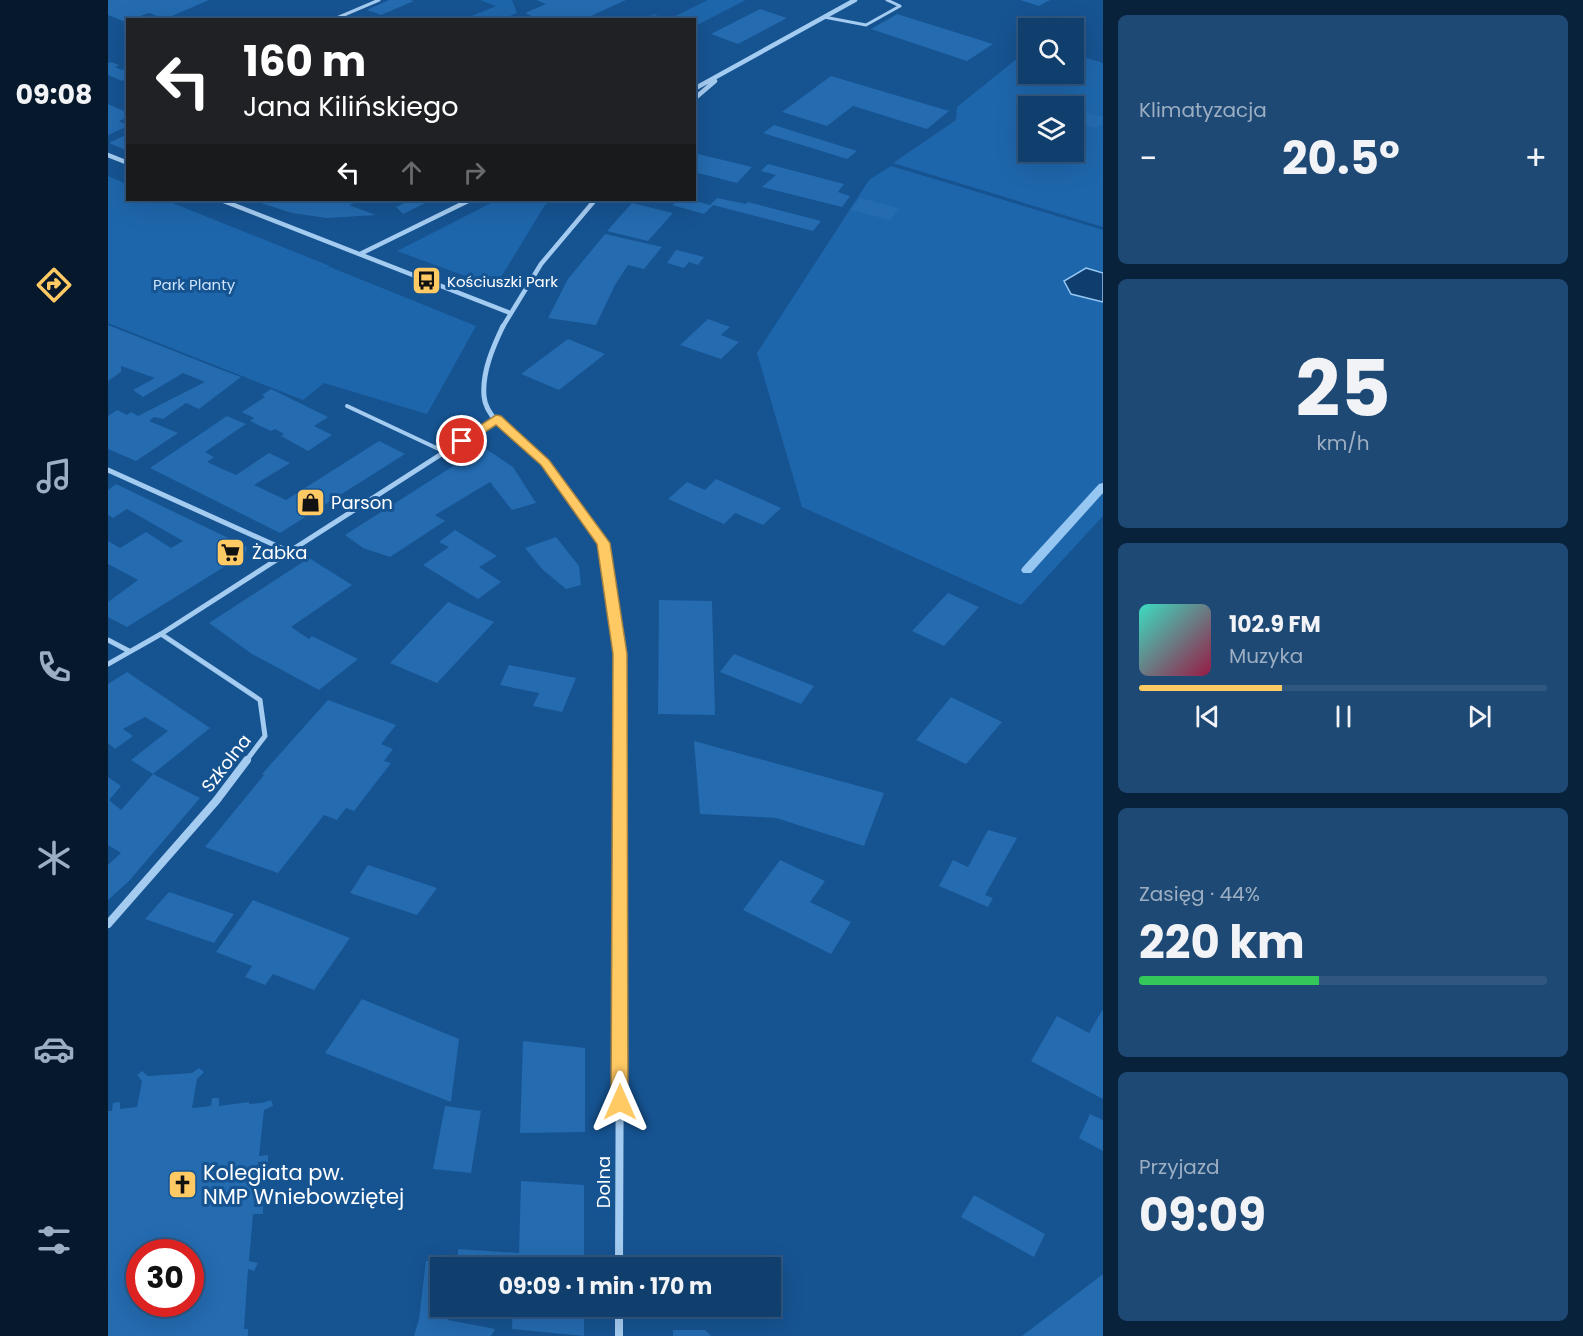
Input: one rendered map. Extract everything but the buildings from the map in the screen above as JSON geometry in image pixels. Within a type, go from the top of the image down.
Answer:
[{"type":"street","points":[[696,88],[855,0]]},
{"type":"street","points":[[696,97],[720,76]]},
{"type":"street","points":[[108,155],[126,162]]},
{"type":"street","points":[[224,201],[510,313]]},
{"type":"street","points":[[360,254],[468,201]]},
{"type":"street","points":[[108,664],[290,552],[496,419],[484,400],[484,372],[493,345],[510,313],[566,231],[595,201]]},
{"type":"street","name":"Dolna","points":[[496,419],[545,463],[604,543],[620,654],[619,1257]]},
{"type":"street","points":[[108,470],[290,552]]},
{"type":"street","name":"Szkolna","points":[[108,924],[216,801],[266,736],[260,700],[160,634]]},
{"type":"street","points":[[108,640],[129,651]]},
{"type":"street","points":[[619,1317],[619,1336]]},
{"type":"lane","points":[[337,18],[379,0]]},
{"type":"lane","points":[[824,17],[866,25],[900,6],[887,0]]},
{"type":"lane","points":[[347,406],[445,452]]},
{"type":"green space","points":[[480,0],[512,0],[517,13],[505,18],[466,18],[496,6]]},
{"type":"green space","points":[[708,0],[746,0],[696,25],[696,18],[672,18]]},
{"type":"green space","points":[[1084,57],[1103,63],[1103,227],[893,163],[956,120],[957,107],[1018,58],[1018,84],[1084,84]]},
{"type":"green space","points":[[891,166],[1103,230],[1103,516],[1021,605],[802,507],[757,353],[869,180]]},
{"type":"green space","name":"Park Planty","points":[[108,176],[126,184],[126,201],[168,201],[330,266],[325,270],[330,267],[476,326],[427,414],[324,383],[303,400],[108,323]]},
{"type":"green space","points":[[495,201],[550,201],[545,205],[495,287],[397,251]]},
{"type":"shaded area","points":[[1086,268],[1103,273],[1103,302],[1071,294],[1064,281]]},
{"type":"waterway","points":[[1027,570],[1103,486]]},
{"type":"place","name":"Kościuszki Park","points":[[426,281]]},
{"type":"place","name":"Parson","points":[[310,502]]},
{"type":"place","name":"Żabka","points":[[231,552]]},
{"type":"place","name":"Kolegiata pw. NMP Wniebowziętej","points":[[182,1184]]},
{"type":"route","points":[[462,441],[496,419],[545,463],[604,543],[620,654],[620,1102]]}]
